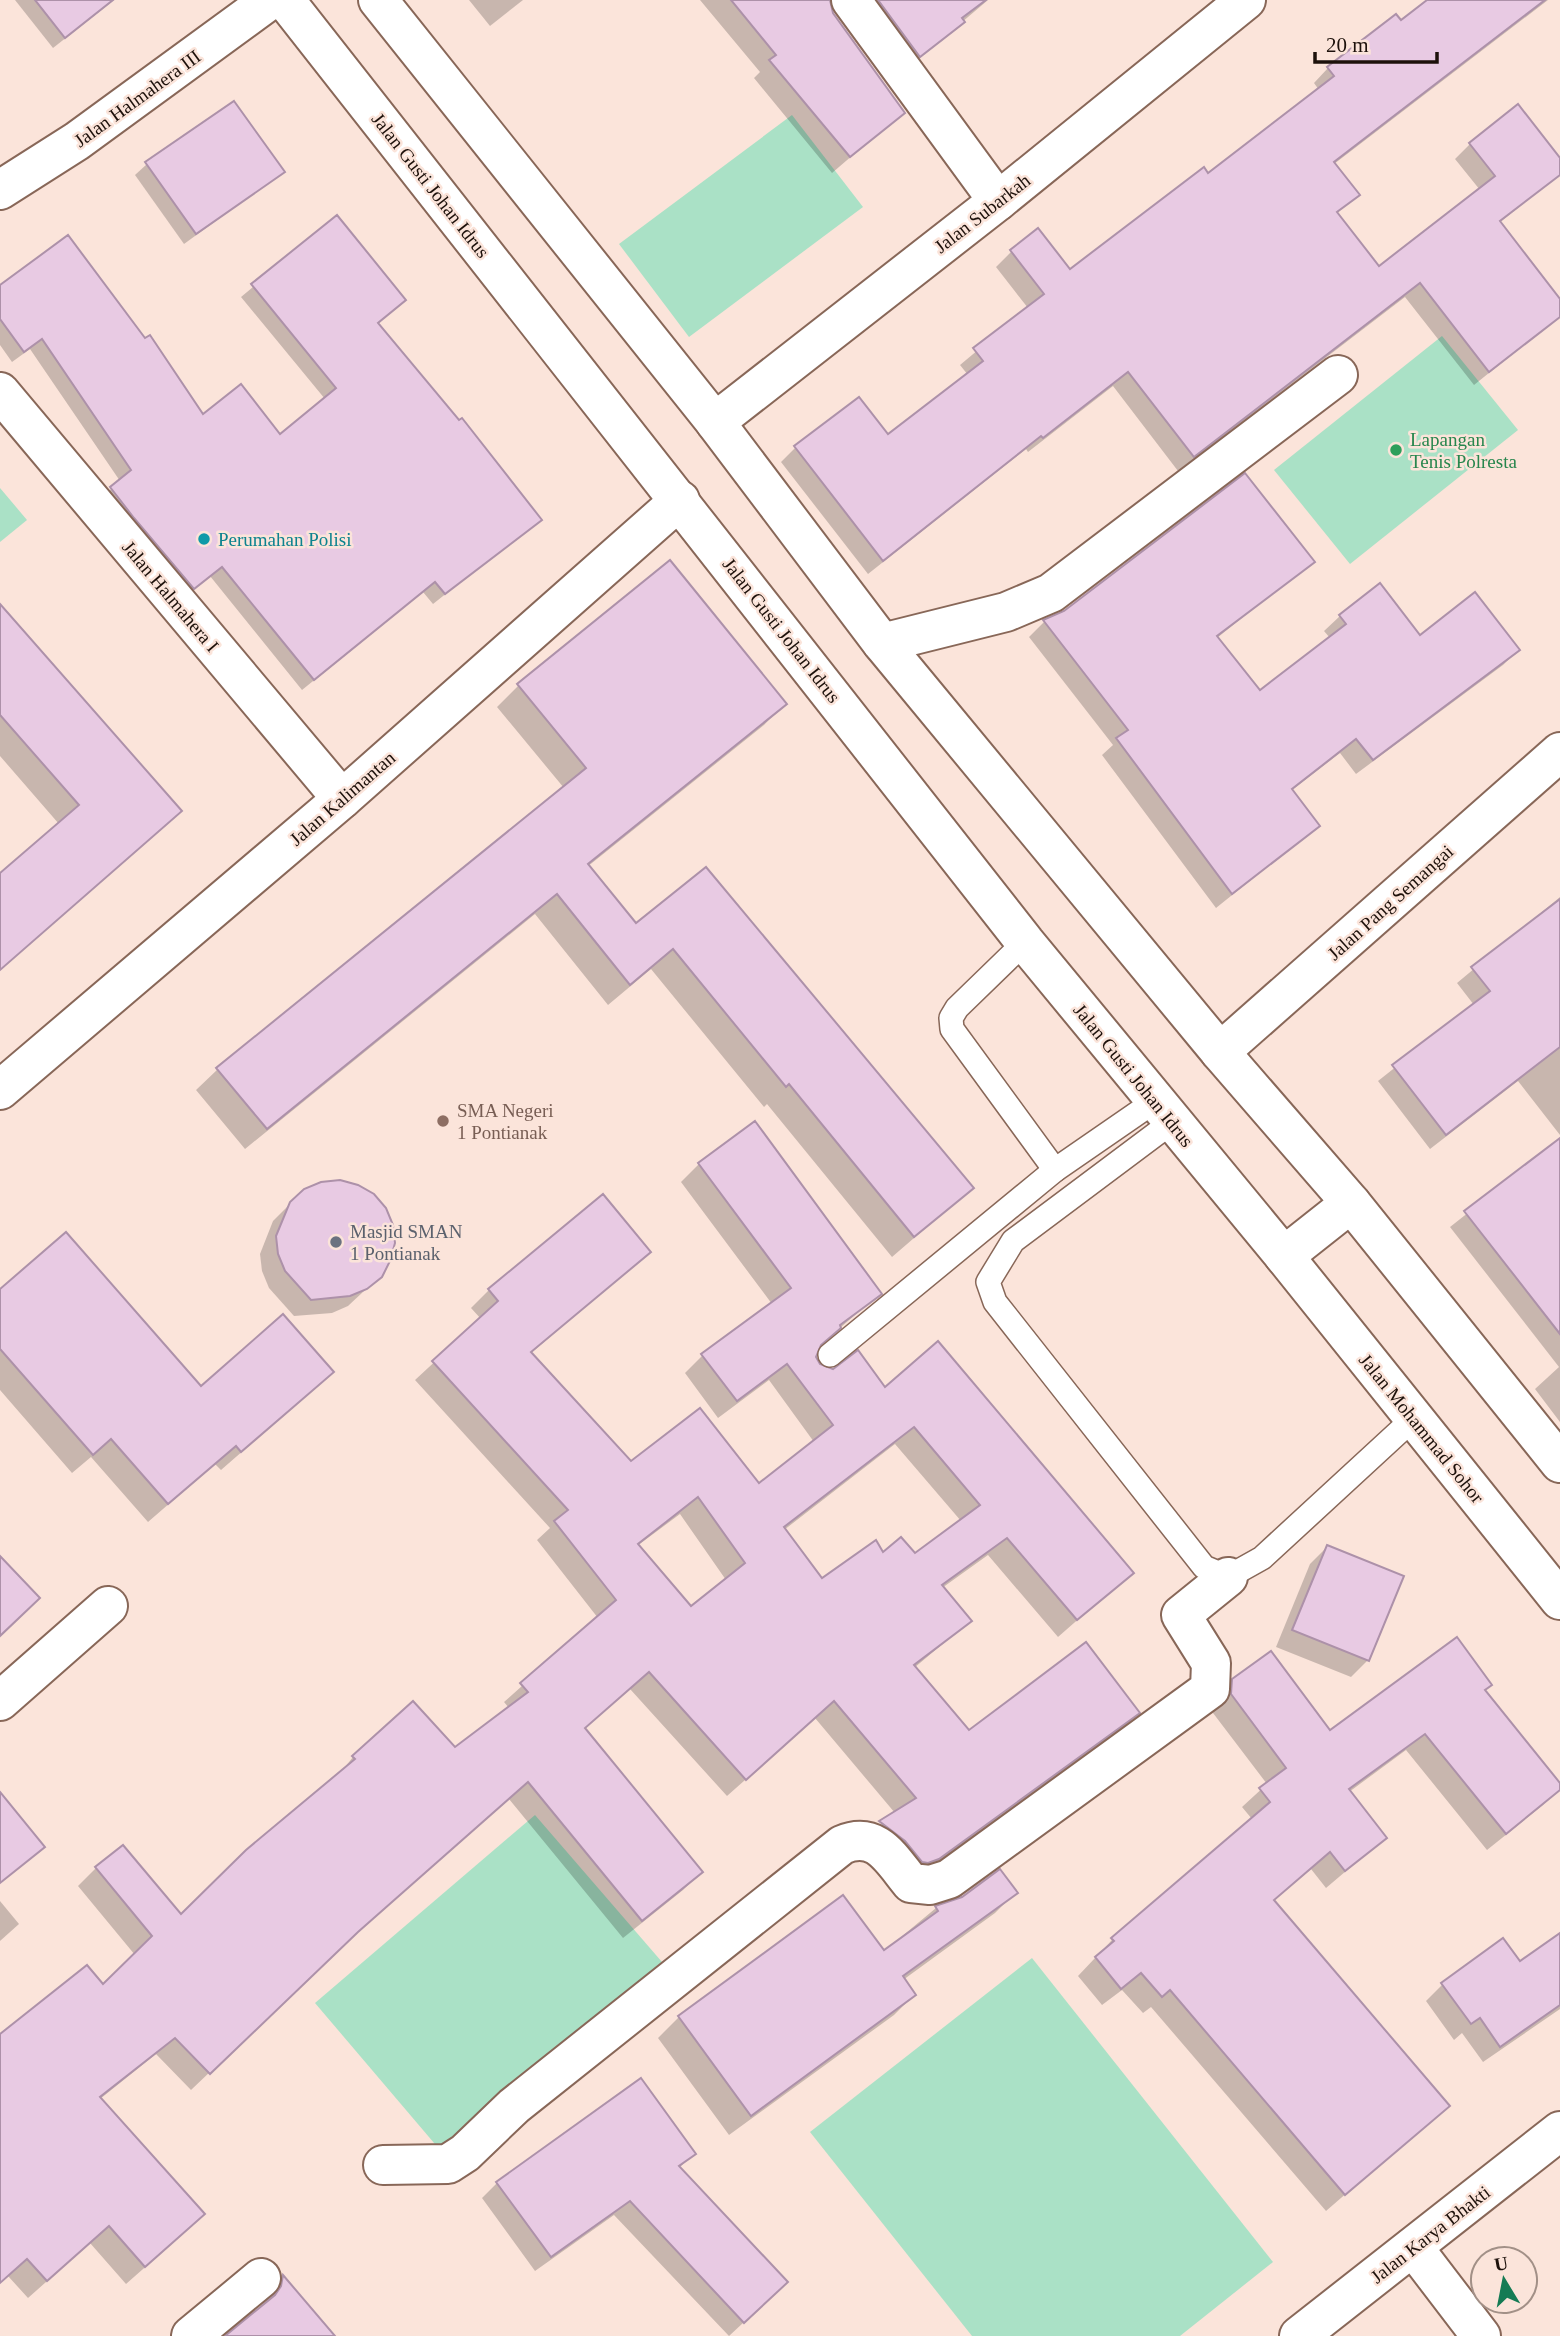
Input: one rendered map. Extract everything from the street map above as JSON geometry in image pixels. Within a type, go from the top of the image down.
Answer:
[{"type":"street","name":"Jalan Halmahera III","points":[[0,190],[77,141],[270,0]]},
{"type":"street","name":"Jalan Gusti Johan Idrus","points":[[285,0],[1025,942],[1284,1256]]},
{"type":"street","points":[[378,0],[715,422],[882,643],[1220,1052],[1351,1203],[1560,1463]]},
{"type":"street","points":[[851,0],[998,201]]},
{"type":"street","name":"Jalan Subarkah","points":[[715,422],[998,201],[1237,3]]},
{"type":"street","points":[[882,643],[1006,612],[1051,593],[1338,375]]},
{"type":"street","name":"Jalan Halmahera I","points":[[0,393],[342,799]]},
{"type":"street","name":"Jalan Kalimantan","points":[[0,1090],[342,799],[680,500]]},
{"type":"street","name":"Jalan Pang Semangai","points":[[1220,1052],[1560,752]]},
{"type":"street","points":[[1284,1256],[1351,1203]]},
{"type":"street","name":"Jalan Mohammad Sohor","points":[[1284,1256],[1560,1600]]},
{"type":"street","points":[[383,2165],[448,2164],[464,2153],[514,2106],[842,1845],[863,1839],[878,1843],[911,1883],[930,1885],[949,1879],[1210,1689],[1211,1663],[1181,1615],[1227,1577]]},
{"type":"street","points":[[0,1701],[108,1606]]},
{"type":"street","name":"Jalan Karya Bhakti","points":[[1299,2336],[1560,2131]]},
{"type":"street","points":[[1413,2247],[1481,2336]]},
{"type":"street","points":[[191,2336],[261,2278]]},
{"type":"lane","points":[[1025,942],[957,1008],[951,1018],[952,1029],[1055,1170]]},
{"type":"lane","points":[[830,1355],[1055,1170],[1163,1112]]},
{"type":"lane","points":[[1163,1112],[1013,1241],[988,1282],[995,1302],[1204,1567],[1227,1577],[1262,1558],[1414,1418]]},
{"type":"green space","points":[[792,115],[863,207],[689,337],[619,244]]},
{"type":"green space","name":"Lapangan Tenis Polresta","points":[[1442,336],[1518,430],[1350,564],[1274,470]]},
{"type":"green space","points":[[0,488],[27,520],[0,542]]},
{"type":"green space","points":[[535,1815],[662,1962],[440,2150],[315,2003]]},
{"type":"green space","points":[[1032,1958],[1273,2262],[1180,2336],[972,2336],[810,2132]]},
{"type":"building","points":[[35,0],[113,0],[65,38]]},
{"type":"building","points":[[731,0],[830,0],[833,13],[905,113],[850,157],[769,60],[776,55]]},
{"type":"building","points":[[878,0],[986,0],[962,18],[965,22],[920,57]]},
{"type":"building","points":[[1427,0],[1545,0],[1334,162],[1360,195],[1337,212],[1379,266],[1495,176],[1469,143],[1518,104],[1560,158],[1560,175],[1500,221],[1560,299],[1560,317],[1489,372],[1420,283],[1194,457],[1128,372],[1043,438],[1041,436],[883,561],[794,446],[859,397],[888,434],[983,361],[973,348],[1044,294],[1010,250],[1038,228],[1070,269],[1204,167],[1208,173],[1334,76],[1327,67],[1396,14],[1401,20]]},
{"type":"building","points":[[234,101],[285,172],[196,234],[145,162]]},
{"type":"building","points":[[337,215],[406,300],[378,323],[459,420],[462,418],[542,520],[445,594],[435,582],[314,680],[222,567],[194,589],[134,518],[110,487],[131,470],[42,339],[24,352],[0,319],[0,285],[68,235],[145,338],[150,335],[203,414],[241,384],[280,434],[336,388],[251,284]]},
{"type":"building","points":[[1245,473],[1315,562],[1217,636],[1260,690],[1346,624],[1339,615],[1380,583],[1420,635],[1475,592],[1520,650],[1373,760],[1356,739],[1292,789],[1320,826],[1232,894],[1116,738],[1128,730],[1043,620],[1064,611]]},
{"type":"building","points":[[670,560],[787,704],[588,864],[636,923],[706,867],[974,1188],[914,1237],[789,1084],[786,1087],[673,949],[630,985],[557,894],[267,1129],[216,1068],[586,768],[517,684]]},
{"type":"building","points":[[0,604],[182,811],[0,970],[0,873],[79,805],[0,715]]},
{"type":"building","points":[[1560,899],[1560,1047],[1446,1135],[1392,1065],[1490,991],[1471,967]]},
{"type":"building","points":[[755,1121],[882,1294],[840,1325],[841,1328],[821,1345],[816,1357],[820,1364],[833,1369],[858,1350],[885,1387],[938,1341],[1134,1573],[1077,1620],[1007,1538],[942,1585],[972,1621],[914,1665],[969,1730],[1086,1642],[1140,1713],[939,1859],[928,1863],[922,1862],[905,1841],[879,1821],[916,1798],[834,1701],[746,1780],[649,1672],[585,1728],[703,1872],[642,1921],[528,1782],[358,1932],[210,2074],[175,2038],[100,2097],[205,2214],[145,2267],[109,2226],[47,2281],[27,2259],[0,2283],[0,2034],[87,1965],[103,1984],[152,1936],[95,1867],[123,1845],[181,1914],[246,1850],[355,1759],[352,1756],[413,1701],[455,1747],[528,1692],[520,1683],[616,1600],[554,1521],[568,1510],[432,1361],[498,1301],[488,1289],[603,1194],[651,1252],[531,1352],[631,1461],[700,1408],[759,1483],[833,1425],[787,1364],[737,1401],[701,1354],[791,1288],[698,1163]],"holes":[[[914,1427],[980,1505],[915,1553],[901,1537],[883,1552],[876,1540],[822,1578],[784,1527]],[[698,1497],[745,1563],[691,1606],[638,1544]]]},
{"type":"building","points":[[1560,1138],[1560,1334],[1464,1211]]},
{"type":"building","points":[[340,1180],[358,1185],[374,1194],[386,1208],[393,1225],[395,1243],[382,1277],[367,1289],[350,1296],[311,1300],[285,1271],[278,1254],[276,1236],[290,1202],[304,1189],[321,1182]]},
{"type":"building","points":[[66,1232],[201,1386],[283,1314],[334,1372],[241,1452],[236,1446],[168,1504],[111,1439],[93,1455],[0,1349],[0,1289]]},
{"type":"building","points":[[1327,1545],[1404,1576],[1369,1661],[1292,1630]]},
{"type":"building","points":[[0,1556],[40,1598],[0,1636]]},
{"type":"building","points":[[1457,1637],[1492,1685],[1485,1690],[1560,1783],[1560,1790],[1506,1834],[1425,1734],[1349,1789],[1387,1838],[1345,1871],[1330,1852],[1274,1900],[1450,2106],[1345,2195],[1170,1990],[1162,1997],[1141,1973],[1121,1989],[1095,1957],[1114,1941],[1111,1938],[1270,1802],[1259,1788],[1286,1768],[1231,1694],[1232,1679],[1271,1651],[1330,1730]]},
{"type":"building","points":[[0,1792],[45,1847],[0,1883]]},
{"type":"building","points":[[1000,1869],[1018,1893],[903,1976],[916,1995],[751,2116],[678,2016],[843,1895],[884,1950],[938,1911],[935,1906],[962,1897]]},
{"type":"building","points":[[1560,1933],[1560,2005],[1500,2047],[1480,2018],[1471,2024],[1441,1983],[1503,1938],[1520,1961]]},
{"type":"building","points":[[641,2078],[696,2154],[679,2166],[788,2282],[744,2323],[630,2201],[551,2257],[496,2182]]},
{"type":"building","points":[[283,2275],[335,2336],[225,2336],[275,2295],[281,2286]]},
{"type":"place","name":"Lapangan Tenis Polresta","points":[[1396,450]]},
{"type":"place","name":"Perumahan Polisi","points":[[204,539]]},
{"type":"place","name":"SMA Negeri 1 Pontianak","points":[[443,1121]]},
{"type":"place","name":"Masjid SMAN 1 Pontianak","points":[[336,1242]]}]
